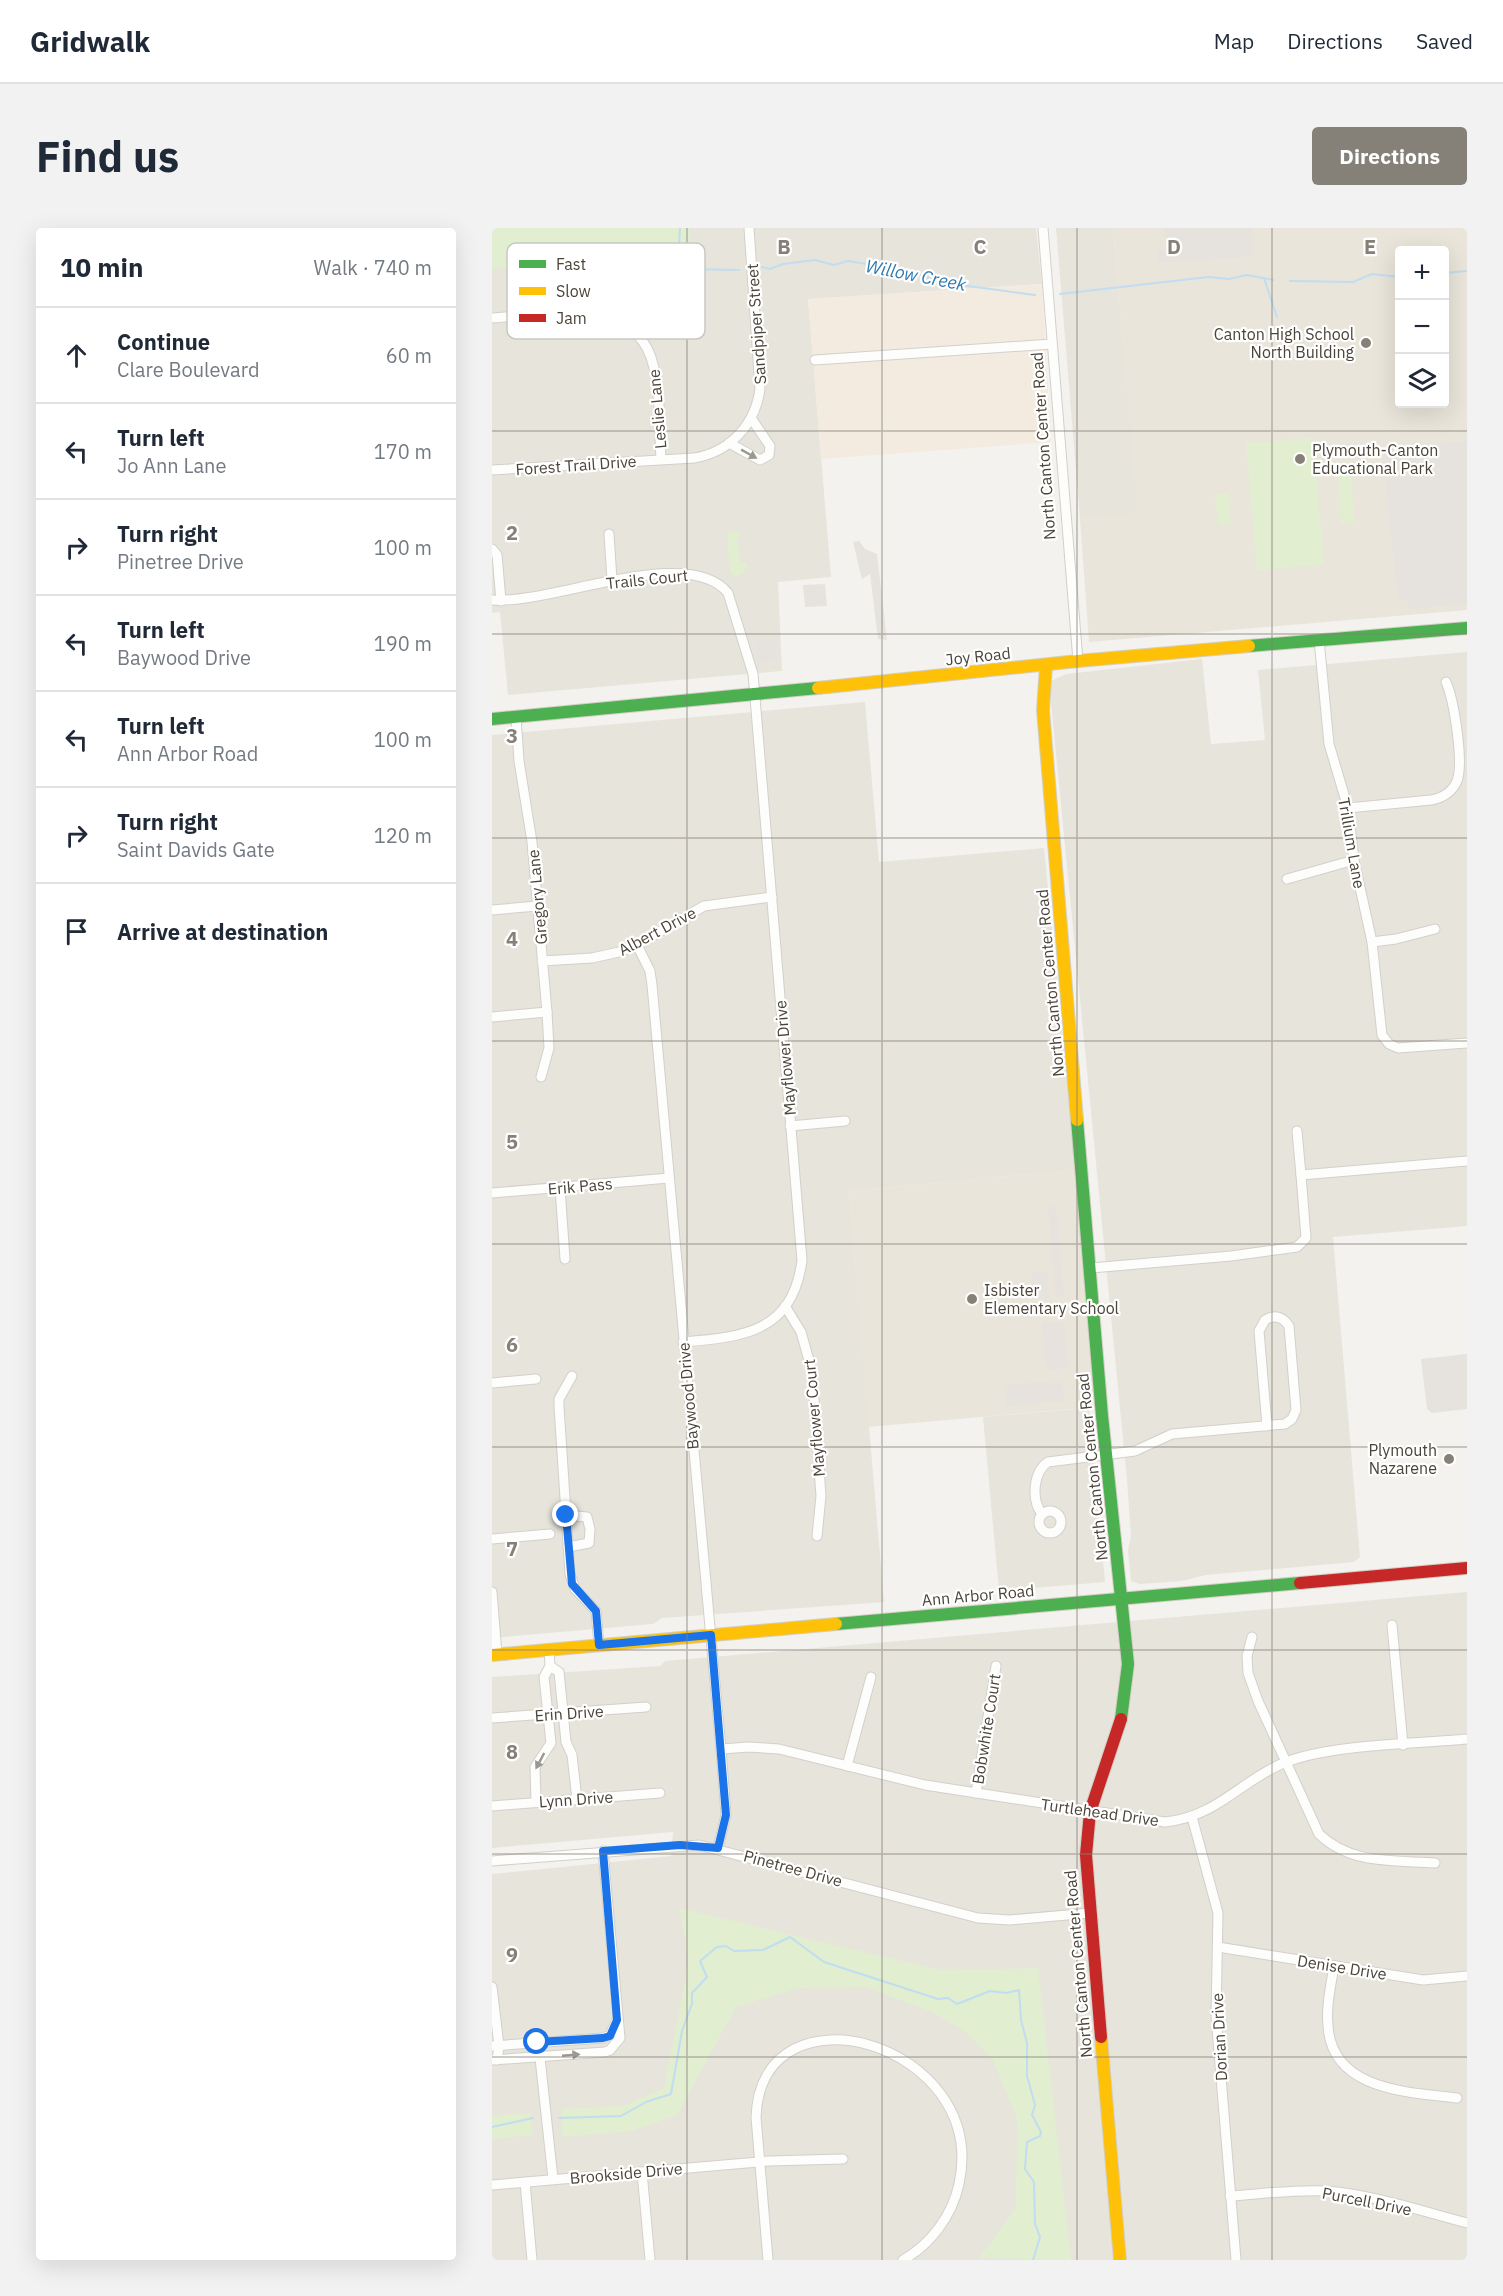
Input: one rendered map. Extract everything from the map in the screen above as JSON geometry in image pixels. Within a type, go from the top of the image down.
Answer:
[{"type":"street","name":"Sandpiper Street","points":[[741,433],[751,418],[759,397],[761,378],[749,228]]},
{"type":"street","name":"North Canton Center Road","points":[[1043,228],[1078,661]]},
{"type":"street","name":"Leslie Lane","points":[[492,318],[507,317]]},
{"type":"street","name":"Leslie Lane","points":[[640,339],[648,350],[654,367],[661,459]]},
{"type":"street","points":[[815,360],[1052,344]]},
{"type":"street","points":[[729,443],[760,460],[769,455],[770,446],[751,418]]},
{"type":"street","name":"Forest Trail Drive","points":[[492,470],[699,457],[729,443],[741,433]]},
{"type":"street","points":[[609,534],[612,580]]},
{"type":"street","points":[[492,549],[497,555],[496,601]]},
{"type":"street","name":"Trails Court","points":[[496,601],[535,599],[612,580],[693,574],[708,577],[722,585],[736,611],[753,674],[754,694]]},
{"type":"street","name":"Joy Road","points":[[492,719],[1046,666],[1078,661],[1467,628]]},
{"type":"street","name":"Trillium Lane","points":[[1319,640],[1329,744],[1347,808],[1354,860],[1372,942],[1381,1032],[1389,1044],[1403,1048],[1467,1043]]},
{"type":"street","name":"North Canton Center Road","points":[[1046,666],[1043,710],[1047,765],[1106,1456],[1128,1664],[1126,1698],[1090,1812],[1086,1854],[1120,2260]]},
{"type":"street","points":[[1347,808],[1431,800],[1441,798],[1452,789],[1459,771],[1453,699],[1446,682]]},
{"type":"street","name":"Mayflower Drive","points":[[683,1342],[748,1334],[769,1323],[785,1306],[797,1284],[801,1260],[754,694]]},
{"type":"street","name":"Gregory Lane","points":[[516,717],[547,1012],[549,1048],[541,1077]]},
{"type":"street","points":[[1287,879],[1354,860]]},
{"type":"street","name":"Albert Drive","points":[[542,961],[607,956],[637,945],[686,914],[704,906],[726,901],[772,897]]},
{"type":"street","points":[[492,910],[537,906]]},
{"type":"street","points":[[1372,942],[1396,939],[1435,929]]},
{"type":"street","name":"Baywood Drive","points":[[637,945],[650,971],[652,985],[711,1635],[726,1815],[718,1848]]},
{"type":"street","points":[[492,1017],[547,1012]]},
{"type":"street","points":[[790,1126],[845,1121]]},
{"type":"street","points":[[1091,1268],[1231,1256],[1300,1245],[1306,1238],[1297,1131]]},
{"type":"street","points":[[1301,1176],[1467,1161]]},
{"type":"street","name":"Erik Pass","points":[[492,1193],[669,1178]]},
{"type":"street","points":[[560,1188],[565,1259]]},
{"type":"street","name":"Mayflower Court","points":[[785,1306],[801,1332],[812,1371],[821,1496],[817,1536]]},
{"type":"street","points":[[1042,1514],[1037,1507],[1036,1491],[1039,1472],[1044,1465],[1053,1461],[1135,1451],[1172,1434],[1267,1426],[1288,1423],[1295,1413],[1289,1326],[1284,1319],[1276,1317],[1264,1320],[1259,1331],[1267,1426]]},
{"type":"street","points":[[572,1376],[560,1399],[568,1546],[572,1584],[596,1611],[599,1645]]},
{"type":"street","points":[[492,1383],[536,1379]]},
{"type":"street","points":[[566,1515],[587,1517],[590,1529],[589,1543],[568,1546]]},
{"type":"street","points":[[492,1539],[550,1534]]},
{"type":"street","name":"Ann Arbor Road","points":[[495,1654],[1467,1568]]},
{"type":"street","points":[[492,1592],[495,1654]]},
{"type":"street","points":[[1392,1625],[1403,1745]]},
{"type":"street","points":[[1252,1637],[1247,1656],[1248,1673],[1312,1823],[1334,1847],[1365,1858],[1435,1863]]},
{"type":"street","points":[[536,1802],[536,1767],[551,1743],[544,1677],[550,1666],[549,1650]]},
{"type":"street","points":[[550,1666],[559,1672],[566,1742],[572,1755],[577,1800]]},
{"type":"street","name":"Bobwhite Court","points":[[976,1793],[996,1666]]},
{"type":"street","points":[[848,1766],[871,1677]]},
{"type":"street","name":"Erin Drive","points":[[492,1718],[646,1707]]},
{"type":"street","name":"Turtlehead Drive","points":[[721,1749],[779,1749],[890,1778],[1157,1822],[1192,1817],[1215,1808],[1285,1763],[1331,1752],[1467,1739]]},
{"type":"street","points":[[551,1743],[566,1742]]},
{"type":"street","name":"Lynn Drive","points":[[492,1806],[660,1793]]},
{"type":"street","name":"Dorian Drive","points":[[1192,1817],[1216,1900],[1218,1947],[1215,2016],[1236,2260]]},
{"type":"street","name":"Pinetree Drive","points":[[492,1861],[680,1845],[718,1848],[978,1918],[1009,1920],[1090,1913]]},
{"type":"street","points":[[492,1987],[494,2060],[540,2058],[610,2050],[620,2038],[603,1851]]},
{"type":"street","name":"Denise Drive","points":[[1218,1947],[1423,1980],[1467,1976]]},
{"type":"street","points":[[1334,1965],[1328,2005],[1329,2034],[1336,2053],[1348,2069],[1367,2081],[1387,2088],[1457,2098]]},
{"type":"street","points":[[495,2046],[603,2038],[610,2036],[617,2020]]},
{"type":"street","points":[[768,2260],[756,2117],[758,2094],[768,2070],[784,2054],[805,2043],[828,2040],[871,2046],[902,2058],[926,2075],[944,2098],[956,2122],[961,2151],[960,2178],[951,2206],[921,2254],[903,2260]]},
{"type":"street","points":[[540,2058],[553,2180]]},
{"type":"street","name":"Brookside Drive","points":[[492,2185],[759,2162],[815,2158],[843,2159]]},
{"type":"street","points":[[642,2172],[650,2260]]},
{"type":"street","points":[[525,2182],[532,2260]]},
{"type":"street","name":"Purcell Drive","points":[[1230,2196],[1296,2190],[1329,2191],[1467,2223]]},
{"type":"shaded area","points":[[570,228],[1036,228],[1042,284],[808,299],[831,577],[778,582],[782,671],[508,695],[500,612],[492,613],[492,262],[507,255],[507,339],[705,339],[705,243],[536,243]]},
{"type":"shaded area","points":[[1056,228],[1113,228],[1138,514],[1080,519]]},
{"type":"shaded area","name":"Plymouth-Canton Educational Park","points":[[1113,228],[1467,228],[1467,610],[1089,642],[1080,519],[1137,513]]},
{"type":"shaded area","points":[[1165,228],[1251,228],[1253,256],[1158,263],[1157,251],[1166,250]]},
{"type":"shaded area","points":[[1042,284],[1051,442],[821,459],[808,299]]},
{"type":"shaded area","points":[[1467,441],[1467,604],[1409,609],[1407,599],[1398,599],[1382,449]]},
{"type":"shaded area","points":[[859,541],[865,549],[877,554],[887,640],[878,639],[870,574],[862,579],[853,542]]},
{"type":"shaded area","points":[[825,584],[827,606],[805,607],[803,585]]},
{"type":"shaded area","points":[[776,640],[777,661],[758,662],[754,642]]},
{"type":"shaded area","points":[[1467,652],[1467,1226],[1333,1237],[1360,1557],[1354,1562],[1206,1575],[1182,1581],[1140,1584],[1131,1581],[1127,1480],[1049,682],[1066,674],[1202,659],[1211,744],[1265,740],[1258,670]]},
{"type":"shaded area","points":[[865,702],[879,862],[1044,848],[1076,1170],[849,1191],[884,1602],[662,1618],[653,1624],[492,1638],[492,735]]},
{"type":"shaded area","name":"Isbister Elementary School","points":[[1076,1170],[1096,1407],[868,1427],[849,1191]]},
{"type":"shaded area","points":[[1048,1205],[1056,1205],[1064,1296],[1056,1297]]},
{"type":"shaded area","points":[[1047,1271],[1049,1298],[1033,1299],[1031,1272]]},
{"type":"shaded area","points":[[1064,1321],[1068,1368],[1046,1370],[1042,1323]]},
{"type":"shaded area","points":[[1467,1354],[1467,1409],[1432,1413],[1427,1409],[1421,1359]]},
{"type":"shaded area","points":[[1062,1380],[1064,1401],[1006,1406],[1004,1385]]},
{"type":"shaded area","points":[[1089,1408],[1105,1582],[999,1591],[983,1417]]},
{"type":"shaded area","points":[[1467,1592],[1467,2260],[492,2260],[492,1874],[671,1856],[673,1832],[492,1848],[492,1677],[660,1666],[665,1661]]},
{"type":"green space","points":[[492,228],[689,228],[690,243],[507,243],[507,268],[492,269]]},
{"type":"green space","points":[[1313,438],[1324,565],[1257,570],[1246,443]]},
{"type":"green space","points":[[1338,474],[1351,474],[1354,523],[1341,524]]},
{"type":"green space","points":[[1228,493],[1231,523],[1218,525],[1215,494]]},
{"type":"green space","points":[[738,531],[742,534],[737,537],[740,562],[746,562],[748,565],[744,572],[734,577],[730,572],[727,537],[729,532]]},
{"type":"green space","points":[[679,1908],[940,1970],[1038,1968],[1071,2260],[979,2258],[1016,2208],[1017,2119],[993,2060],[963,2030],[930,2011],[864,1987],[799,1988],[736,2007],[677,2115],[631,2131],[562,2137],[562,2109],[623,2106],[664,2088],[689,1960]]},
{"type":"green space","points":[[531,2113],[532,2135],[492,2139],[492,2116]]},
{"type":"waterway","name":"Willow Creek","points":[[679,243],[680,228]]},
{"type":"waterway","name":"Willow Creek","points":[[762,267],[770,269],[783,264],[815,260],[834,265],[848,261],[910,271],[939,282],[1035,295]]},
{"type":"waterway","name":"Willow Creek","points":[[705,269],[739,270]]},
{"type":"waterway","name":"Willow Creek","points":[[1449,273],[1467,271]]},
{"type":"waterway","name":"Willow Creek","points":[[1290,281],[1353,282],[1372,274],[1395,276]]},
{"type":"waterway","name":"Willow Creek","points":[[1060,294],[1208,277],[1229,279],[1247,275],[1273,280]]},
{"type":"waterway","points":[[1264,278],[1277,317]]},
{"type":"waterway","points":[[559,2118],[621,2116],[646,2102],[671,2094],[682,2031],[692,2004],[692,1993],[707,1977],[700,1961],[717,1947],[726,1946],[734,1951],[763,1950],[790,1937],[824,1962],[938,1999],[948,1998],[957,2004],[990,1991],[1006,1993],[1019,1990],[1021,2020],[1027,2043],[1027,2076],[1035,2105],[1032,2115],[1041,2132],[1040,2136],[1027,2142],[1025,2169],[1034,2182],[1035,2224],[1040,2237],[1033,2260]]},
{"type":"waterway","points":[[492,2127],[533,2118]]},
{"type":"traffic: fast","points":[[1249,646],[1467,628]]},
{"type":"traffic: fast","points":[[492,719],[818,688]]},
{"type":"traffic: fast","points":[[1077,1120],[1102,1416],[1128,1664],[1121,1719]]},
{"type":"traffic: fast","points":[[836,1624],[1300,1583]]},
{"type":"traffic: slow","points":[[818,688],[1249,646]]},
{"type":"traffic: slow","points":[[1046,666],[1043,710],[1077,1120]]},
{"type":"traffic: slow","points":[[492,1655],[836,1624]]},
{"type":"traffic: slow","points":[[1101,2037],[1120,2260]]},
{"type":"traffic: jam","points":[[1300,1583],[1467,1568]]},
{"type":"traffic: jam","points":[[1101,2037],[1086,1855],[1090,1812],[1121,1719]]},
{"type":"place","name":"Canton High School North Building","points":[[1366,343]]},
{"type":"place","name":"Plymouth-Canton Educational Park","points":[[1300,459]]},
{"type":"place","name":"Isbister Elementary School","points":[[972,1299]]},
{"type":"place","name":"Plymouth Nazarene","points":[[1449,1459]]},
{"type":"route","points":[[537,2042],[603,2038],[610,2036],[617,2020],[603,1851],[680,1845],[718,1848],[726,1815],[711,1635],[599,1645],[596,1611],[572,1584],[566,1515]]}]
